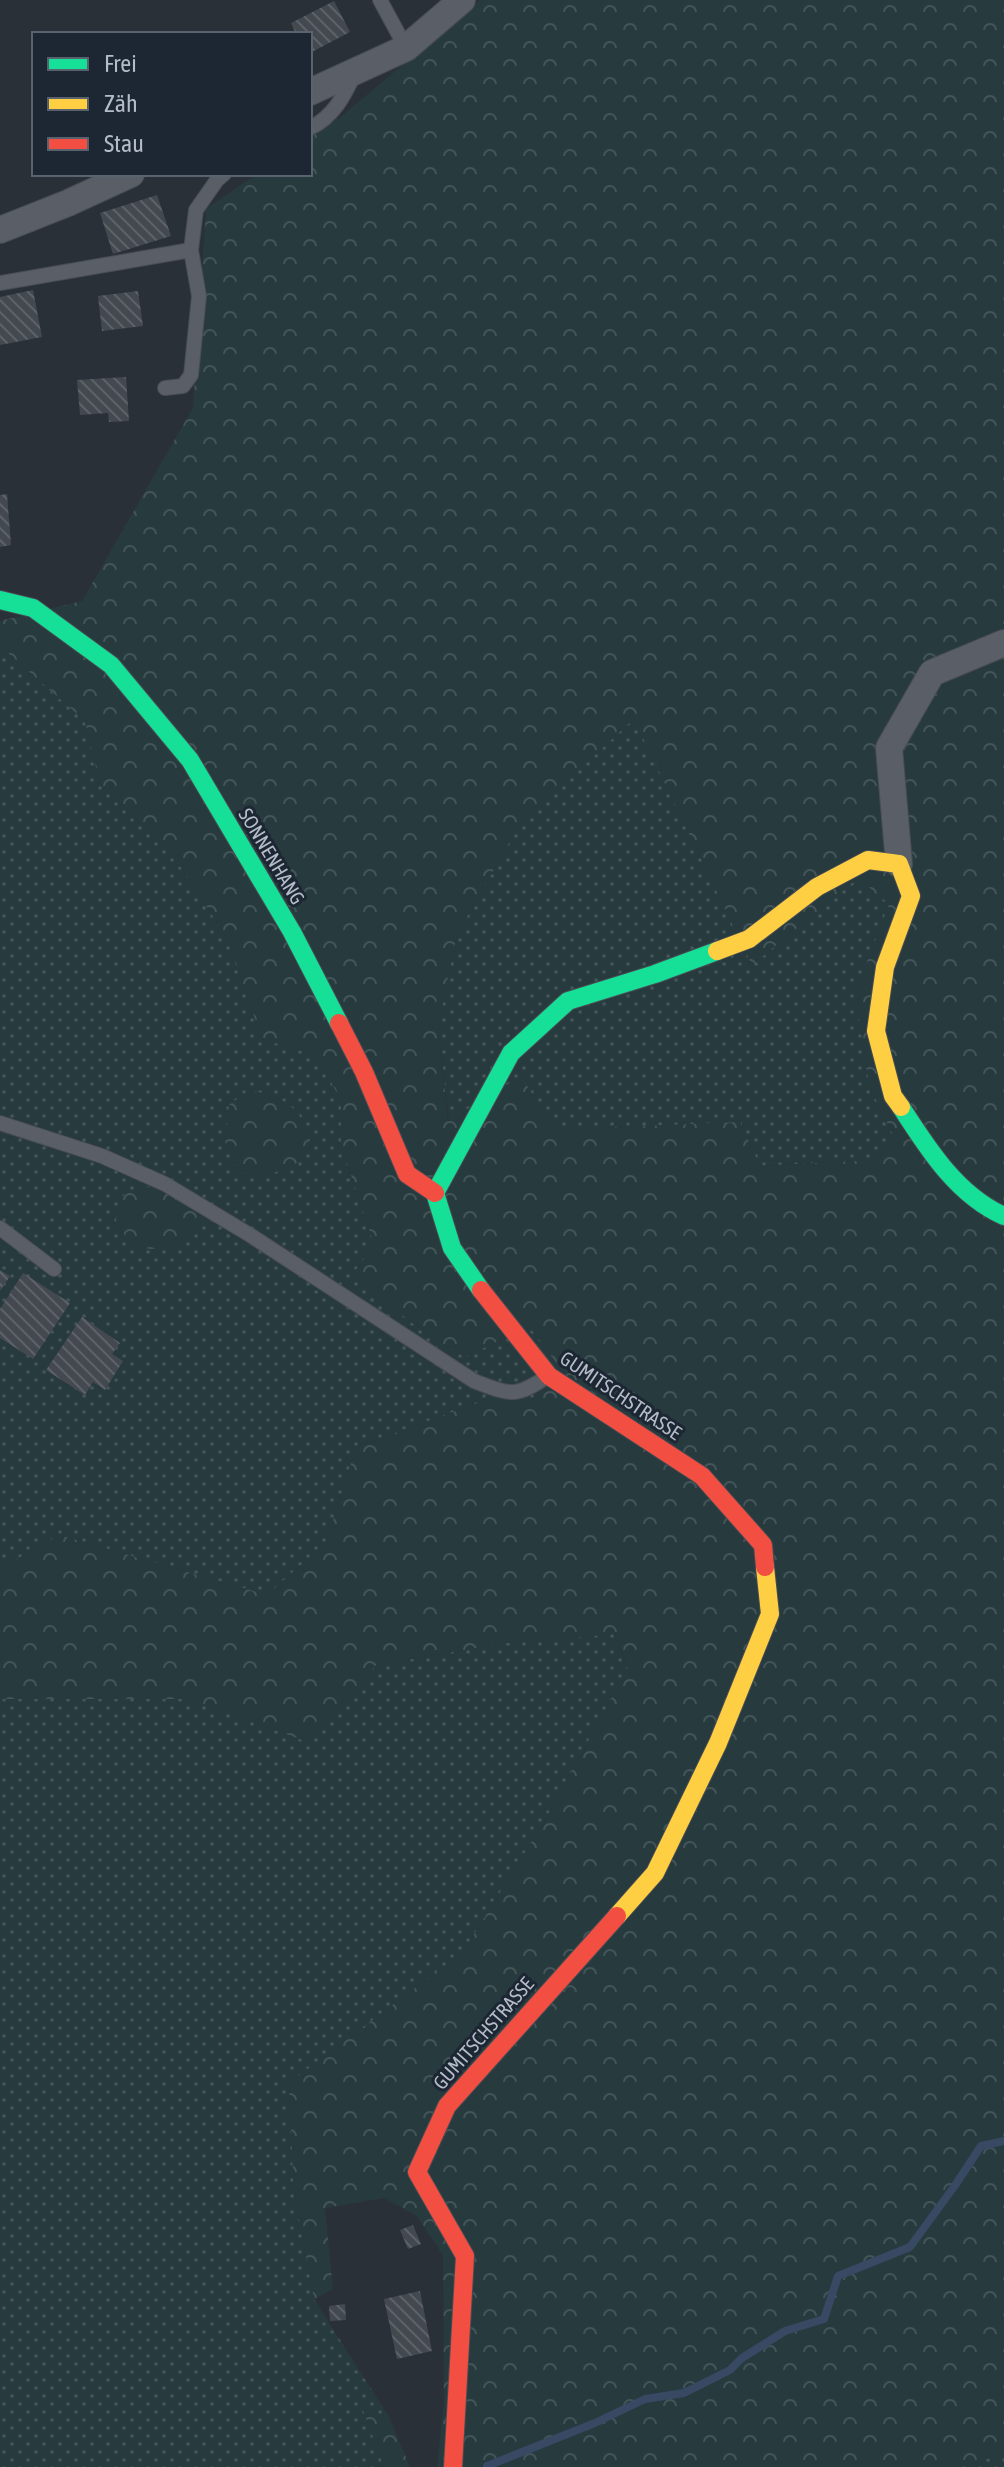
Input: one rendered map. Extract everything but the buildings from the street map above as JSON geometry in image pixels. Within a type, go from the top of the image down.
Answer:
[{"type":"street","points":[[312,91],[406,48],[462,0]]},
{"type":"street","points":[[0,230],[127,176]]},
{"type":"street","name":"SONNENHANG","points":[[0,600],[33,608],[111,665],[190,760],[292,932],[364,1072],[407,1174],[435,1193]]},
{"type":"street","points":[[1004,643],[932,673],[889,748],[899,864],[911,896],[885,967],[876,1031],[893,1096],[936,1161],[984,1207],[1004,1216]]},
{"type":"street","points":[[435,1193],[511,1053],[568,1001],[655,974],[749,939],[817,887],[868,860],[899,864]]},
{"type":"street","name":"GUMITSCHSTRASSE","points":[[435,1193],[452,1248],[492,1307],[549,1376],[702,1476],[763,1545],[770,1614],[718,1743],[655,1873],[447,2106],[417,2172],[465,2256],[453,2467]]},
{"type":"lane","points":[[380,0],[406,48]]},
{"type":"lane","points":[[312,127],[341,103],[357,70]]},
{"type":"lane","points":[[165,388],[183,386],[191,375],[199,296],[191,250],[196,210],[222,176]]},
{"type":"lane","points":[[0,283],[191,250]]},
{"type":"lane","points":[[0,1123],[102,1156],[165,1184],[250,1235],[474,1381],[503,1392],[525,1391],[549,1376]]},
{"type":"lane","points":[[0,1228],[54,1269]]},
{"type":"green space","points":[[480,0],[1004,0],[1004,2454],[958,2467],[437,2467],[444,2400],[443,2255],[417,2216],[384,2198],[325,2208],[333,2289],[314,2299],[294,2191],[289,2083],[463,1952],[544,1822],[628,1668],[614,1634],[506,1643],[376,1665],[308,1742],[188,1699],[0,1699],[0,1569],[59,1535],[267,1595],[326,1543],[356,1447],[486,1400],[529,1402],[560,1368],[529,1326],[465,1357],[428,1335],[352,1276],[374,1244],[341,1145],[341,1101],[322,1064],[312,1054],[262,1039],[226,936],[173,855],[100,784],[85,721],[0,646],[0,621],[82,601],[193,408],[206,209],[254,176],[312,176],[312,137],[343,115]],"holes":[[[634,719],[752,965],[858,878],[889,904],[855,993],[869,1085],[894,1137],[873,1160],[760,1166],[740,1122],[555,1130],[521,1076],[448,1121],[438,1025],[457,934],[520,824]]]},
{"type":"green space","points":[[0,646],[85,721],[100,784],[173,855],[226,936],[262,1039],[312,1054],[322,1064],[341,1101],[341,1145],[374,1244],[352,1276],[428,1335],[465,1357],[529,1326],[561,1368],[529,1402],[486,1400],[356,1447],[326,1543],[267,1595],[59,1535],[0,1569]]},
{"type":"green space","points":[[634,718],[752,965],[858,877],[889,904],[869,1085],[894,1137],[873,1160],[759,1166],[740,1122],[555,1130],[449,1122],[438,1025],[457,934],[520,823]]},
{"type":"green space","points":[[249,1090],[292,1107],[304,1123],[311,1148],[291,1166],[248,1178],[234,1164],[233,1155],[225,1145],[229,1105]]},
{"type":"green space","points":[[148,1187],[169,1191],[200,1209],[203,1225],[196,1234],[178,1246],[157,1249],[125,1241],[124,1233],[116,1222],[120,1200],[127,1193]]},
{"type":"green space","points":[[614,1634],[628,1669],[544,1822],[463,1952],[289,2084],[294,2191],[314,2299],[389,2417],[364,2410],[384,2467],[0,2467],[0,1699],[188,1698],[308,1742],[376,1665],[506,1643]]},
{"type":"green space","points":[[363,2410],[389,2417],[410,2467],[384,2467]]},
{"type":"green space","points":[[1004,2454],[1004,2467],[958,2467],[958,2466]]},
{"type":"waterway","points":[[487,2466],[595,2423],[645,2399],[684,2393],[730,2370],[742,2358],[785,2331],[824,2319],[838,2276],[910,2247],[981,2146],[1004,2141]]},
{"type":"traffic: fast","points":[[0,600],[33,608],[111,665],[190,760],[292,932],[339,1023]]},
{"type":"traffic: fast","points":[[481,1290],[452,1248],[435,1193],[511,1053],[568,1001],[717,951]]},
{"type":"traffic: fast","points":[[901,1107],[933,1154],[958,1183],[987,1207],[1004,1216]]},
{"type":"traffic: slow","points":[[717,951],[749,939],[817,887],[868,860],[899,864],[911,896],[885,967],[876,1031],[893,1096],[901,1107]]},
{"type":"traffic: slow","points":[[617,1916],[655,1873],[718,1743],[770,1614],[765,1567]]},
{"type":"traffic: jam","points":[[339,1023],[364,1072],[407,1174],[435,1193]]},
{"type":"traffic: jam","points":[[481,1290],[549,1376],[702,1476],[763,1545],[765,1567]]},
{"type":"traffic: jam","points":[[453,2467],[465,2256],[417,2172],[447,2106],[617,1916]]}]
